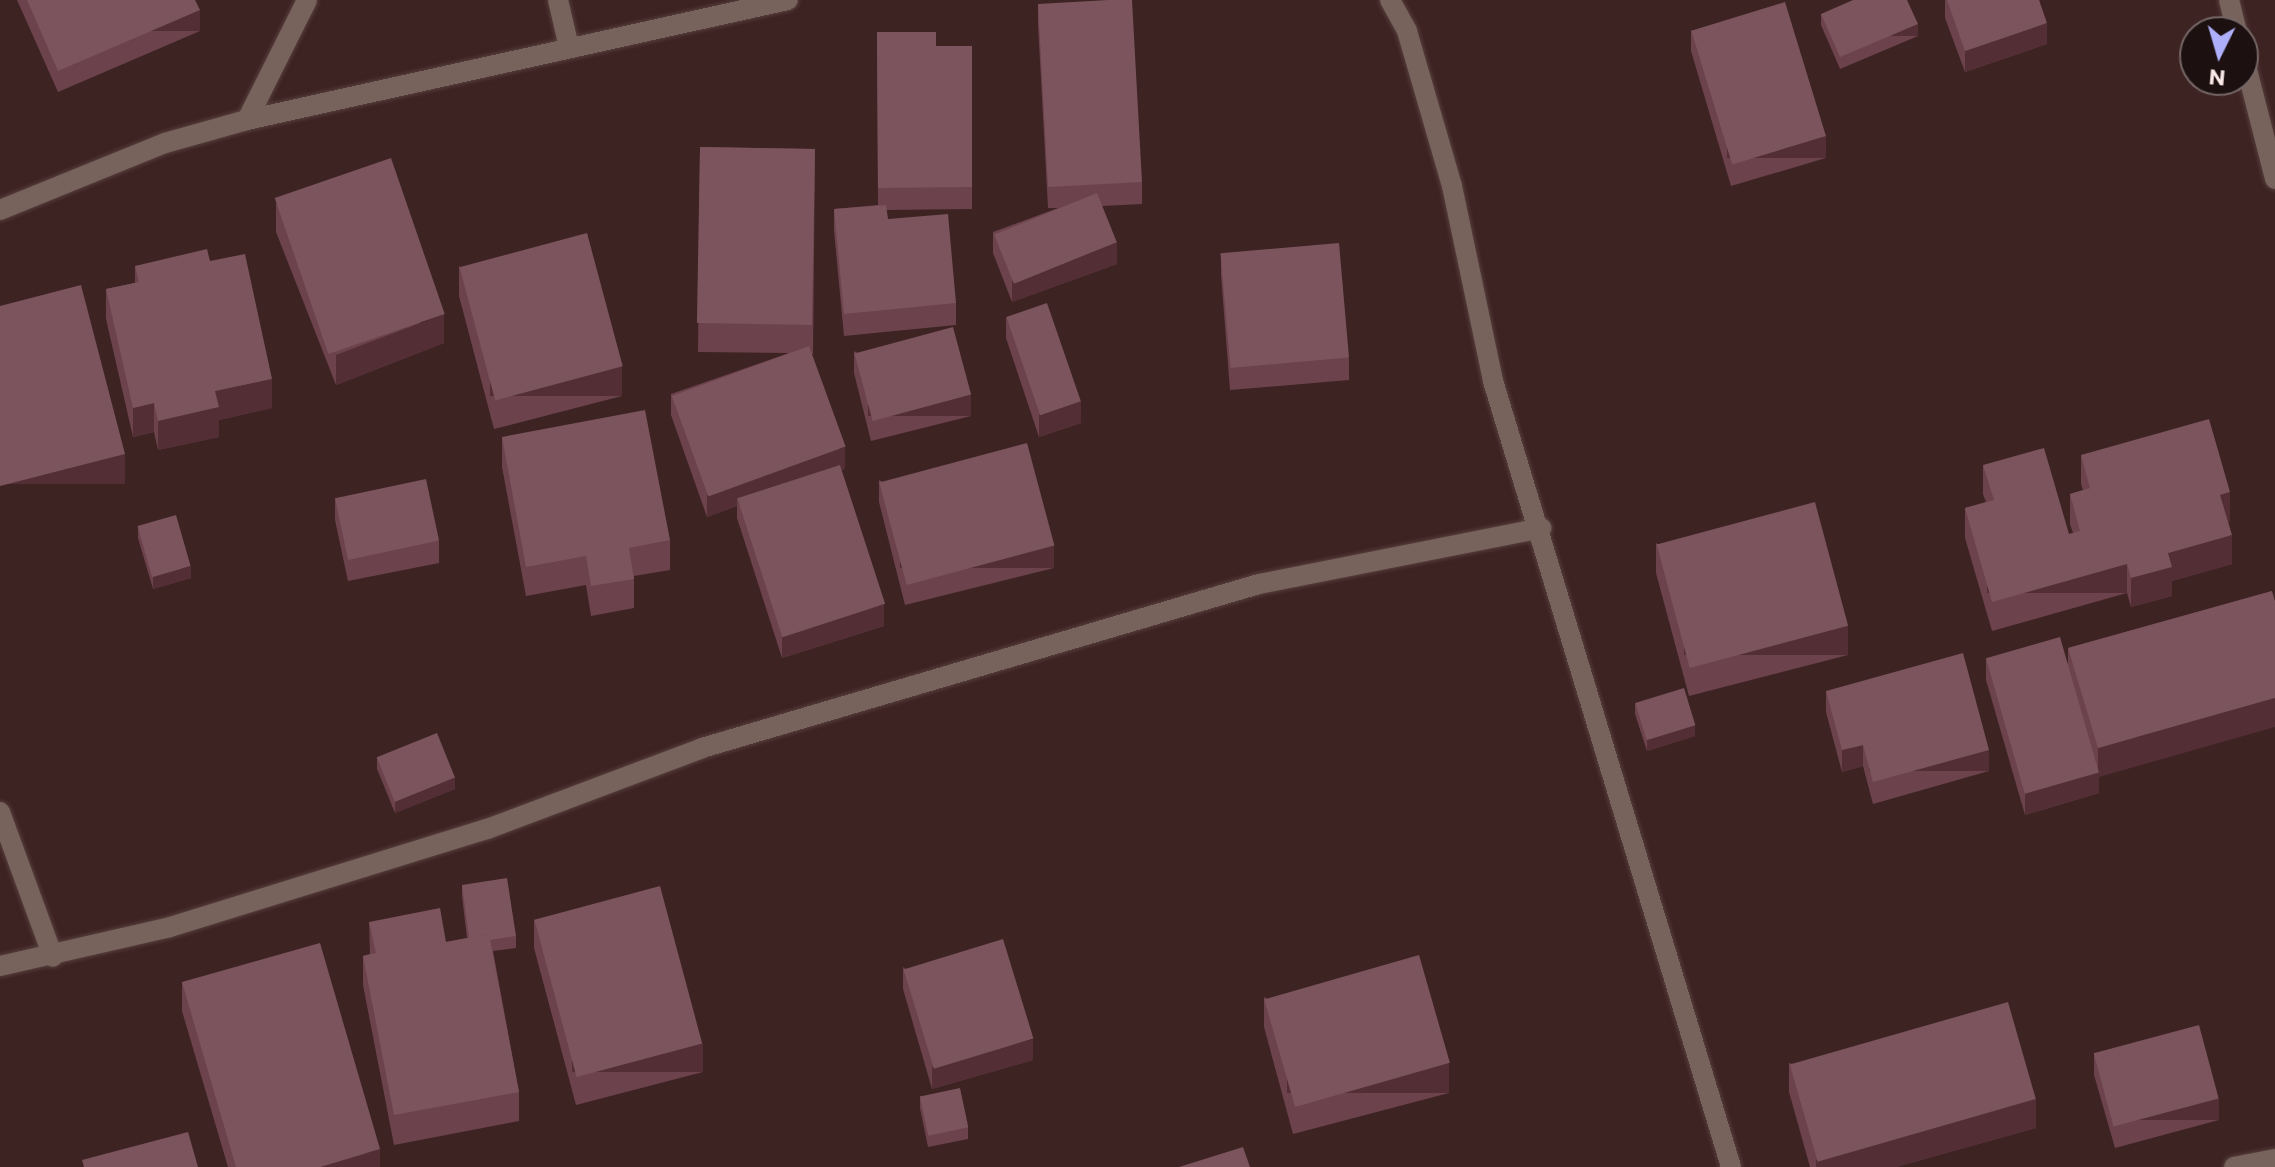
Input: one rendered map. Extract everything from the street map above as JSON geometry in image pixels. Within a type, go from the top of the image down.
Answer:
[{"type":"street","points":[[247,120],[307,0]]},
{"type":"street","points":[[558,0],[568,43]]},
{"type":"street","points":[[0,210],[165,143],[247,120],[568,43],[681,28],[788,0]]},
{"type":"street","points":[[1390,0],[1407,31],[1452,186],[1493,381],[1541,528],[1731,1167]]},
{"type":"street","points":[[2254,96],[2275,179]]},
{"type":"street","points":[[0,966],[53,957],[487,829],[702,748],[1259,584],[1541,528]]},
{"type":"street","points":[[0,812],[53,957]]},
{"type":"street","points":[[2234,1167],[2275,1159]]},
{"type":"building","points":[[27,0],[195,0],[200,10],[58,71]]},
{"type":"building","points":[[1132,0],[1142,182],[1048,187],[1038,4]]},
{"type":"building","points":[[1853,0],[1907,0],[1918,24],[1840,57],[1821,14]]},
{"type":"building","points":[[1947,0],[2039,0],[2047,23],[1965,51]]},
{"type":"building","points":[[1785,2],[1826,136],[1732,165],[1691,31]]},
{"type":"building","points":[[877,32],[936,32],[936,46],[972,46],[972,187],[878,188]]},
{"type":"building","points":[[700,147],[815,149],[812,325],[697,323]]},
{"type":"building","points":[[391,158],[445,314],[328,354],[275,198]]},
{"type":"building","points":[[1097,193],[1117,242],[1014,284],[994,235]]},
{"type":"building","points":[[886,205],[888,219],[948,214],[956,303],[844,314],[834,209]]},
{"type":"building","points":[[587,233],[623,366],[495,400],[459,267]]},
{"type":"building","points":[[1339,243],[1349,358],[1230,368],[1220,253]]},
{"type":"building","points":[[207,249],[210,261],[245,254],[272,379],[215,391],[219,407],[158,421],[154,403],[133,408],[106,289],[139,282],[135,266]]},
{"type":"building","points":[[81,285],[125,454],[0,486],[0,306]]},
{"type":"building","points":[[1047,303],[1081,401],[1040,415],[1006,317]]},
{"type":"building","points":[[953,327],[971,395],[873,421],[854,353]]},
{"type":"building","points":[[809,346],[846,447],[708,496],[672,396]]},
{"type":"building","points":[[645,410],[670,540],[629,548],[634,579],[591,586],[586,556],[526,567],[502,437]]},
{"type":"building","points":[[2209,419],[2230,492],[2220,495],[2232,535],[2168,553],[2172,567],[2131,578],[2127,564],[1992,602],[1965,508],[1994,500],[1983,465],[2044,448],[2069,534],[2080,531],[2070,494],[2090,488],[2081,455]]},
{"type":"building","points":[[1027,443],[1054,545],[907,585],[879,483]]},
{"type":"building","points":[[840,465],[885,604],[782,637],[737,498]]},
{"type":"building","points":[[426,479],[439,541],[348,560],[335,498]]},
{"type":"building","points":[[1815,502],[1848,626],[1690,668],[1657,544]]},
{"type":"building","points":[[176,515],[191,566],[152,577],[138,526]]},
{"type":"building","points":[[2272,591],[2275,601],[2275,698],[2098,748],[2068,648]]},
{"type":"building","points":[[2060,637],[2099,773],[2025,794],[1986,658]]},
{"type":"building","points":[[1963,653],[1989,750],[1873,782],[1863,745],[1842,750],[1826,691]]},
{"type":"building","points":[[1684,688],[1695,725],[1647,740],[1635,703]]},
{"type":"building","points":[[437,733],[455,778],[395,802],[377,757]]},
{"type":"building","points":[[507,878],[516,936],[490,940],[489,934],[469,938],[462,885]]},
{"type":"building","points":[[660,886],[702,1043],[577,1077],[534,920]]},
{"type":"building","points":[[440,908],[446,942],[489,934],[519,1092],[394,1115],[363,956],[376,953],[369,922]]},
{"type":"building","points":[[1003,939],[1033,1038],[934,1069],[904,969]]},
{"type":"building","points":[[320,943],[380,1149],[320,1167],[236,1167],[182,982]]},
{"type":"building","points":[[1419,955],[1450,1063],[1295,1107],[1264,999]]},
{"type":"building","points":[[2008,1002],[2036,1099],[1818,1162],[1790,1065]]},
{"type":"building","points":[[2199,1025],[2219,1098],[2113,1127],[2094,1053]]},
{"type":"building","points":[[960,1088],[968,1127],[928,1136],[920,1097]]},
{"type":"building","points":[[188,1132],[198,1167],[84,1167],[82,1160]]},
{"type":"building","points":[[1243,1147],[1250,1167],[1179,1167]]}]
